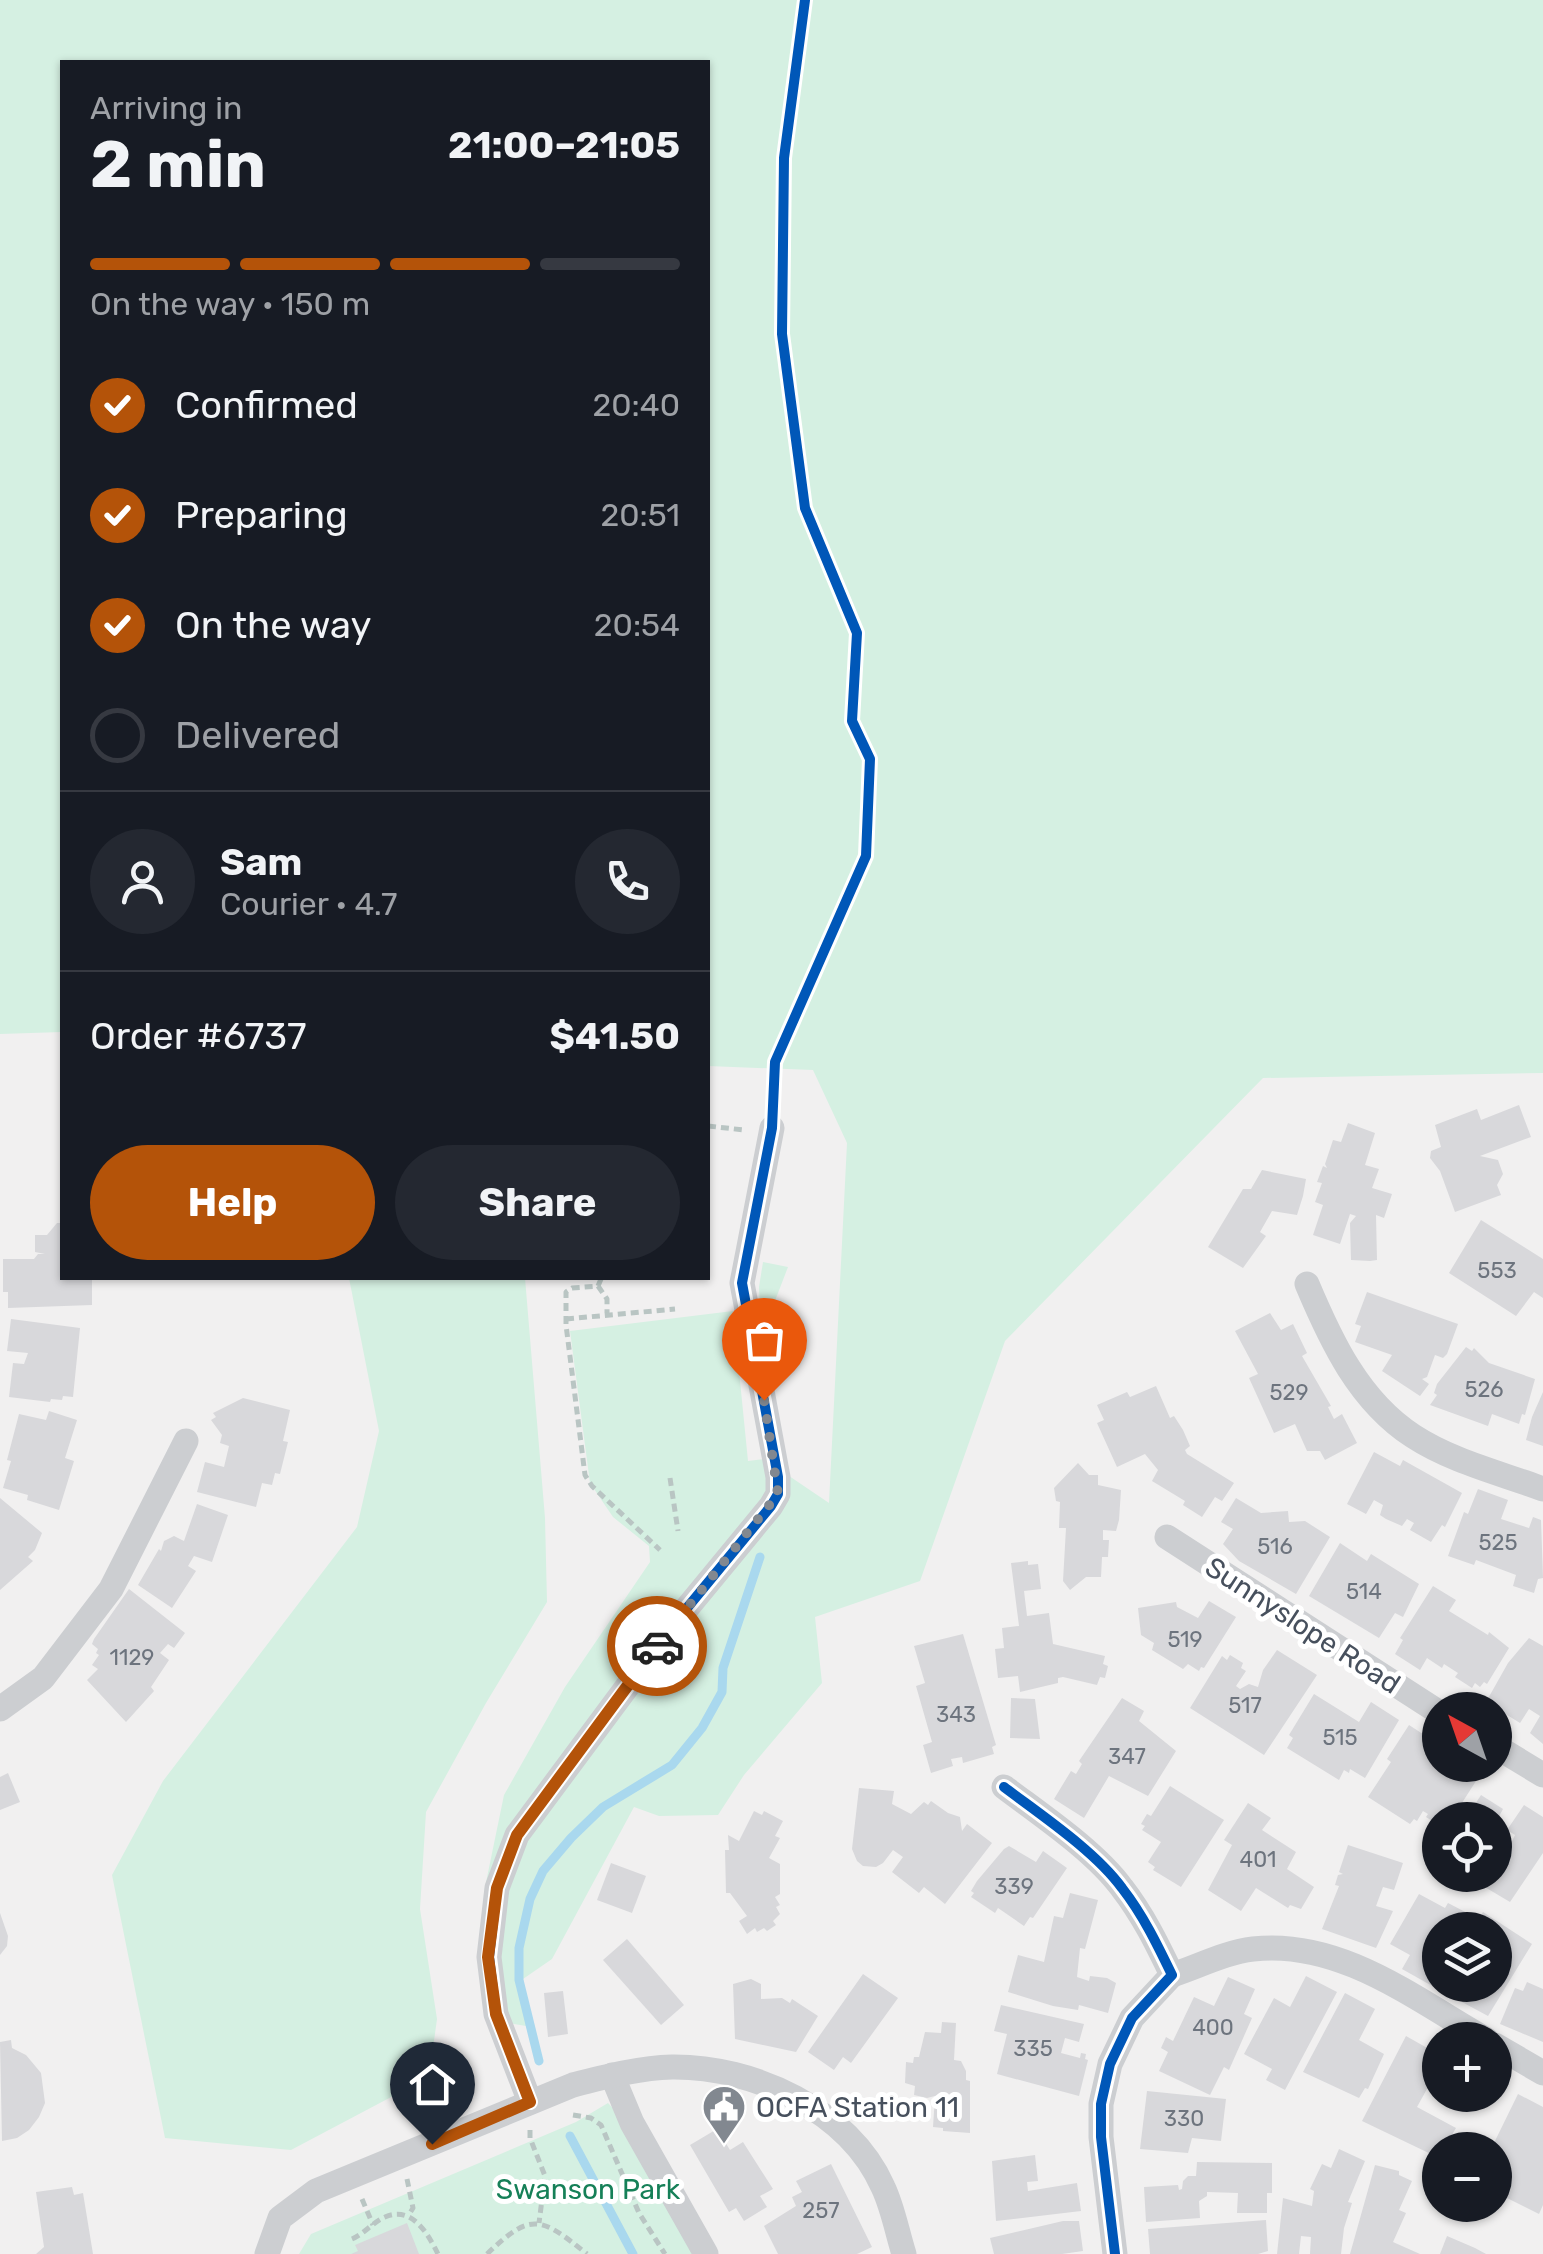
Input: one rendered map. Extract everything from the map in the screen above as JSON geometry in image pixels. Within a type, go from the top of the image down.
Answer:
[{"type":"street","points":[[530,2102],[496,2014],[488,1957],[497,1888],[517,1835],[673,1625],[778,1494],[742,1283],[771,1133]]},
{"type":"street","points":[[1307,1284],[1340,1356],[1364,1391],[1390,1418],[1414,1437],[1449,1454],[1543,1488]]},
{"type":"street","points":[[0,1709],[43,1678],[111,1589],[186,1442]]},
{"type":"street","name":"Sunnyslope Road","points":[[1166,1537],[1422,1701]]},
{"type":"street","points":[[1512,1757],[1543,1776]]},
{"type":"street","points":[[1004,1787],[1065,1834],[1120,1884],[1149,1926],[1172,1975]]},
{"type":"street","points":[[1115,2254],[1101,2138],[1101,2104],[1110,2064],[1132,2018],[1172,1975],[1251,1949],[1306,1950],[1358,1966],[1455,2022]]},
{"type":"street","points":[[1512,2055],[1543,2072]]},
{"type":"street","points":[[267,2254],[280,2218],[316,2191],[530,2102],[612,2074],[671,2067],[716,2071],[760,2082],[822,2112],[854,2143],[883,2186],[904,2254]]},
{"type":"street","points":[[612,2074],[632,2123],[706,2254]]},
{"type":"path","points":[[710,1126],[771,1133]]},
{"type":"path","points":[[607,1313],[607,1298],[600,1282],[566,1292],[586,1475],[592,1486],[660,1550]]},
{"type":"path","points":[[566,1319],[674,1309]]},
{"type":"path","points":[[670,1478],[678,1532]]},
{"type":"path","points":[[572,2115],[591,2118],[601,2125],[639,2213],[665,2254]]},
{"type":"path","points":[[538,2223],[545,2176],[529,2131],[540,2126]]},
{"type":"path","points":[[398,2158],[411,2189],[413,2208],[408,2216]]},
{"type":"path","points":[[352,2239],[383,2217],[408,2216],[421,2225],[438,2254]]},
{"type":"path","points":[[487,2254],[518,2225],[538,2223],[586,2254]]},
{"type":"green space","points":[[0,0],[1543,0],[1543,1073],[1263,1078],[1005,1341],[920,1581],[815,1617],[822,1683],[744,1775],[718,1815],[659,1816],[634,1807],[552,1959],[523,1979],[532,2027],[496,2021],[483,1966],[484,1892],[504,1795],[565,1687],[650,1562],[649,1546],[613,1517],[590,1483],[570,1331],[733,1311],[748,1461],[764,1459],[829,1503],[847,1143],[813,1070],[710,1066],[710,60],[60,60],[60,1032],[0,1034]]},
{"type":"green space","points":[[763,1262],[788,1267],[773,1306],[760,1310],[759,1287]]},
{"type":"green space","points":[[349,1280],[525,1280],[545,1518],[547,1602],[426,1812],[420,1909],[437,2019],[429,2077],[291,2150],[165,2138],[112,1875],[163,1781],[357,1527],[379,1431]]},
{"type":"green space","name":"Swanson Park","points":[[608,2103],[629,2125],[699,2254],[299,2254],[311,2234],[576,2122]]},
{"type":"building","points":[[1519,1105],[1531,1137],[1480,1156],[1498,1160],[1503,1174],[1497,1185],[1501,1195],[1455,1212],[1440,1171],[1430,1158],[1431,1151],[1441,1147],[1435,1125],[1477,1109],[1481,1120]]},
{"type":"building","points":[[1348,1123],[1375,1133],[1365,1165],[1379,1169],[1372,1188],[1392,1194],[1384,1218],[1376,1215],[1377,1260],[1351,1260],[1350,1223],[1356,1216],[1350,1214],[1340,1244],[1313,1235],[1323,1205],[1315,1202],[1322,1183],[1317,1182],[1323,1166],[1327,1168],[1333,1140],[1341,1142]]},
{"type":"building","points":[[1262,1170],[1306,1179],[1303,1196],[1297,1215],[1272,1211],[1260,1232],[1266,1236],[1243,1268],[1208,1247],[1243,1189],[1251,1189]]},
{"type":"building","points":[[1481,1220],[1543,1259],[1543,1298],[1534,1292],[1516,1316],[1449,1273]]},
{"type":"building","points":[[60,1223],[60,1280],[92,1280],[92,1305],[8,1308],[8,1292],[3,1292],[3,1259],[34,1259],[45,1254],[35,1252],[35,1235],[47,1235]]},
{"type":"building","points":[[1367,1292],[1458,1324],[1447,1354],[1443,1358],[1435,1355],[1427,1377],[1422,1379],[1429,1384],[1420,1396],[1382,1371],[1392,1355],[1355,1342],[1361,1326],[1355,1324]]},
{"type":"building","points":[[1270,1313],[1281,1330],[1293,1324],[1307,1353],[1302,1356],[1331,1406],[1328,1407],[1334,1419],[1342,1414],[1357,1443],[1325,1460],[1320,1451],[1307,1451],[1295,1424],[1274,1433],[1249,1378],[1258,1374],[1235,1331]]},
{"type":"building","points":[[11,1319],[80,1328],[73,1397],[63,1396],[62,1400],[50,1402],[9,1397],[13,1363],[24,1364],[28,1353],[7,1351]]},
{"type":"building","points":[[1466,1347],[1472,1351],[1474,1348],[1489,1363],[1535,1379],[1519,1424],[1492,1414],[1488,1426],[1430,1405],[1437,1395],[1437,1384]]},
{"type":"building","points":[[1156,1386],[1170,1418],[1174,1416],[1183,1430],[1190,1446],[1185,1450],[1187,1454],[1234,1483],[1222,1501],[1215,1497],[1202,1517],[1183,1505],[1185,1501],[1152,1481],[1158,1470],[1145,1454],[1117,1467],[1097,1423],[1104,1420],[1097,1405],[1127,1392],[1130,1397]]},
{"type":"building","points":[[1543,1392],[1543,1446],[1526,1440]]},
{"type":"building","points":[[243,1398],[290,1410],[280,1474],[275,1473],[272,1485],[262,1483],[256,1507],[197,1492],[205,1462],[224,1467],[229,1446],[220,1443],[222,1435],[211,1420],[216,1417],[213,1413]]},
{"type":"building","points":[[49,1411],[77,1420],[65,1458],[74,1461],[59,1510],[3,1488],[19,1414],[46,1420]]},
{"type":"building","points":[[1374,1452],[1400,1466],[1403,1460],[1462,1493],[1445,1527],[1442,1525],[1431,1542],[1410,1530],[1414,1523],[1407,1519],[1402,1526],[1380,1515],[1383,1505],[1374,1500],[1366,1514],[1347,1504]]},
{"type":"building","points":[[1078,1463],[1089,1475],[1098,1475],[1098,1485],[1121,1490],[1116,1531],[1103,1530],[1103,1540],[1109,1540],[1108,1557],[1102,1557],[1101,1577],[1086,1577],[1070,1590],[1063,1581],[1066,1528],[1059,1528],[1060,1502],[1056,1501],[1054,1488]]},
{"type":"building","points":[[1478,1489],[1508,1500],[1501,1519],[1529,1528],[1533,1517],[1541,1520],[1543,1578],[1538,1579],[1534,1593],[1513,1586],[1516,1575],[1476,1560],[1474,1565],[1448,1556],[1464,1512],[1468,1514]]},
{"type":"building","points":[[0,1498],[42,1533],[28,1557],[33,1561],[0,1590]]},
{"type":"building","points":[[1236,1498],[1261,1513],[1288,1511],[1289,1522],[1305,1521],[1330,1537],[1296,1594],[1239,1561],[1223,1544],[1233,1529],[1221,1522]]},
{"type":"building","points":[[197,1504],[228,1515],[212,1562],[194,1556],[188,1566],[196,1571],[172,1608],[138,1585],[164,1541],[174,1536],[184,1541]]},
{"type":"building","points":[[1340,1543],[1367,1561],[1371,1554],[1419,1584],[1403,1617],[1395,1613],[1379,1638],[1309,1596]]},
{"type":"building","points":[[1028,1561],[1028,1565],[1038,1564],[1041,1589],[1024,1591],[1027,1616],[1049,1613],[1053,1644],[1105,1656],[1105,1678],[1100,1677],[1097,1685],[1063,1677],[1058,1678],[1058,1683],[1020,1692],[1018,1676],[998,1678],[995,1649],[1004,1648],[1002,1628],[1019,1626],[1011,1563]]},
{"type":"building","points":[[1433,1586],[1456,1600],[1449,1611],[1488,1635],[1489,1632],[1509,1648],[1487,1684],[1484,1682],[1480,1687],[1475,1683],[1472,1688],[1444,1664],[1442,1668],[1427,1658],[1420,1670],[1395,1654],[1403,1640],[1400,1638]]},
{"type":"building","points":[[129,1589],[185,1633],[174,1648],[168,1644],[160,1653],[169,1660],[151,1687],[154,1691],[126,1722],[87,1680],[98,1669],[92,1665],[99,1655],[92,1644],[94,1639]]},
{"type":"building","points":[[1209,1601],[1236,1617],[1199,1671],[1188,1664],[1183,1669],[1152,1650],[1154,1643],[1141,1635],[1138,1608],[1176,1602],[1177,1607],[1198,1618]]},
{"type":"building","points":[[963,1634],[996,1745],[992,1747],[994,1754],[963,1763],[962,1757],[951,1759],[953,1766],[931,1773],[923,1745],[932,1742],[916,1686],[925,1683],[914,1646]]},
{"type":"building","points":[[1529,1638],[1543,1646],[1543,1744],[1530,1733],[1540,1716],[1529,1709],[1520,1723],[1512,1718],[1512,1692],[1492,1692],[1508,1663]]},
{"type":"building","points":[[1277,1650],[1317,1675],[1264,1755],[1190,1708],[1222,1656],[1227,1660],[1230,1655],[1243,1663],[1241,1668],[1246,1671],[1236,1686],[1240,1689],[1249,1684],[1258,1687],[1263,1670]]},
{"type":"building","points":[[1314,1694],[1359,1722],[1371,1702],[1399,1720],[1365,1778],[1350,1769],[1349,1773],[1344,1770],[1339,1780],[1287,1748],[1293,1738],[1289,1735]]},
{"type":"building","points":[[1011,1698],[1035,1699],[1040,1739],[1010,1738]]},
{"type":"building","points":[[1122,1698],[1144,1711],[1139,1721],[1176,1751],[1148,1796],[1109,1776],[1084,1818],[1054,1799],[1071,1771],[1076,1774],[1082,1764],[1079,1761]]},
{"type":"building","points":[[1409,1725],[1422,1734],[1422,1782],[1475,1782],[1463,1802],[1422,1802],[1422,1813],[1410,1824],[1368,1797],[1391,1762],[1387,1759]]},
{"type":"building","points":[[8,1773],[20,1802],[0,1810],[0,1777]]},
{"type":"building","points":[[1170,1786],[1224,1820],[1181,1887],[1153,1870],[1155,1867],[1148,1862],[1161,1842],[1142,1830],[1145,1826],[1141,1824],[1147,1814],[1151,1816]]},
{"type":"building","points":[[859,1788],[894,1791],[892,1804],[911,1814],[931,1801],[960,1817],[962,1831],[967,1824],[992,1843],[945,1904],[924,1887],[919,1893],[892,1872],[903,1857],[893,1850],[876,1867],[857,1861],[852,1849]]},
{"type":"building","points":[[1248,1803],[1271,1818],[1262,1830],[1296,1852],[1287,1869],[1314,1887],[1301,1909],[1290,1905],[1288,1908],[1256,1888],[1241,1911],[1208,1890],[1232,1845],[1224,1840]]},
{"type":"building","points":[[1524,1805],[1543,1817],[1543,1853],[1510,1902],[1493,1892],[1512,1892],[1512,1823]]},
{"type":"building","points":[[754,1811],[762,1815],[764,1811],[783,1821],[775,1836],[780,1838],[769,1858],[780,1864],[780,1894],[775,1897],[780,1914],[773,1921],[776,1925],[767,1931],[764,1928],[757,1932],[755,1928],[747,1934],[739,1921],[747,1916],[726,1893],[725,1850],[729,1850],[728,1835],[739,1841]]},
{"type":"building","points":[[1348,1845],[1403,1863],[1394,1890],[1383,1887],[1376,1906],[1393,1911],[1376,1948],[1322,1929],[1339,1886],[1335,1885],[1338,1875],[1343,1874],[1339,1872]]},
{"type":"building","points":[[1009,1846],[1036,1862],[1043,1851],[1067,1868],[1024,1926],[998,1908],[995,1913],[971,1897],[977,1881]]},
{"type":"building","points":[[611,1863],[646,1876],[632,1913],[597,1900]]},
{"type":"building","points":[[1070,1893],[1098,1900],[1085,1949],[1080,1948],[1077,1977],[1089,1981],[1090,1976],[1107,1978],[1116,1983],[1108,2013],[1079,2005],[1078,2010],[1053,2006],[1008,1992],[1018,1955],[1044,1962],[1054,1916],[1063,1918]]},
{"type":"building","points":[[1419,1894],[1445,1908],[1448,1903],[1465,1912],[1422,1912],[1422,1980],[1402,1969],[1410,1955],[1390,1944]]},
{"type":"building","points":[[0,1913],[8,1936],[0,1955]]},
{"type":"building","points":[[1512,1931],[1532,1944],[1512,1977]]},
{"type":"building","points":[[627,1939],[684,2005],[661,2025],[603,1960]]},
{"type":"building","points":[[863,1974],[898,1998],[851,2063],[843,2057],[834,2070],[808,2052]]},
{"type":"building","points":[[1306,1976],[1337,1992],[1285,2090],[1266,2080],[1272,2069],[1244,2054],[1274,1998],[1290,2007]]},
{"type":"building","points":[[1228,1977],[1255,1989],[1244,2014],[1252,2018],[1229,2070],[1224,2067],[1210,2095],[1159,2071],[1168,2052],[1161,2048],[1166,2037],[1173,2041],[1194,1997],[1214,2006]]},
{"type":"building","points":[[751,1979],[761,1984],[761,1999],[782,1998],[790,2003],[792,1999],[818,2016],[796,2052],[735,2039],[733,1984]]},
{"type":"building","points":[[1527,1982],[1543,1989],[1543,2042],[1512,2029],[1512,2022],[1501,2022],[1515,1988],[1523,1991]]},
{"type":"building","points":[[563,1991],[568,2034],[548,2037],[544,1993]]},
{"type":"building","points":[[1345,1993],[1375,2009],[1359,2040],[1384,2054],[1368,2089],[1359,2098],[1303,2072]]},
{"type":"building","points":[[1462,2002],[1497,2002],[1488,2016]]},
{"type":"building","points":[[1001,2005],[1084,2024],[1079,2042],[1065,2038],[1061,2053],[1080,2058],[1081,2053],[1086,2054],[1079,2096],[997,2074],[1007,2034],[994,2031]]},
{"type":"building","points":[[942,2022],[956,2023],[954,2060],[961,2061],[966,2080],[970,2081],[970,2133],[933,2127],[935,2096],[914,2095],[915,2086],[905,2083],[906,2062],[913,2063],[914,2057],[919,2057],[925,2032],[941,2033]]},
{"type":"building","points":[[1406,2036],[1422,2045],[1422,2098],[1417,2107],[1456,2128],[1454,2132],[1422,2132],[1422,2150],[1362,2121]]},
{"type":"building","points":[[11,2040],[12,2048],[26,2055],[41,2073],[45,2103],[29,2130],[2,2141],[0,2042]]},
{"type":"building","points":[[1147,2091],[1226,2099],[1221,2141],[1192,2138],[1188,2153],[1140,2149]]},
{"type":"building","points":[[1518,2094],[1543,2107],[1543,2205],[1539,2214],[1512,2200],[1512,2132],[1499,2132]]},
{"type":"building","points":[[717,2129],[730,2150],[743,2142],[773,2189],[760,2196],[767,2207],[744,2221],[736,2208],[729,2212],[690,2145]]},
{"type":"building","points":[[1339,2149],[1365,2161],[1348,2202],[1352,2203],[1341,2254],[1310,2254],[1311,2237],[1301,2236],[1299,2254],[1277,2254],[1283,2198],[1312,2206],[1314,2191],[1310,2189],[1322,2164],[1331,2168]]},
{"type":"building","points":[[1035,2155],[1038,2181],[1027,2182],[1028,2191],[1077,2183],[1081,2211],[996,2221],[992,2161]]},
{"type":"building","points":[[1197,2162],[1272,2163],[1267,2213],[1237,2213],[1238,2193],[1207,2192],[1199,2201],[1200,2218],[1146,2222],[1144,2187],[1178,2185],[1182,2189],[1188,2176],[1196,2176]]},
{"type":"building","points":[[831,2164],[872,2247],[857,2254],[778,2254],[764,2226],[796,2206],[792,2197],[802,2192],[796,2181]]},
{"type":"building","points":[[1375,2165],[1399,2171],[1399,2175],[1412,2181],[1399,2210],[1406,2213],[1393,2242],[1420,2254],[1350,2254]]},
{"type":"building","points":[[72,2187],[74,2195],[83,2193],[93,2254],[36,2254],[44,2247],[36,2192]]},
{"type":"building","points":[[1266,2220],[1268,2251],[1258,2254],[1150,2254],[1148,2229]]},
{"type":"building","points":[[1063,2221],[1079,2221],[1083,2251],[994,2254],[990,2238]]},
{"type":"building","points":[[407,2223],[419,2254],[351,2254],[358,2251],[355,2245]]},
{"type":"building","points":[[1447,2236],[1475,2248],[1486,2254],[1440,2254]]},
{"type":"waterway","points":[[539,2061],[519,1980],[519,1948],[530,1899],[543,1871],[571,1838],[603,1807],[672,1765],[702,1728],[722,1692],[723,1668],[760,1557]]},
{"type":"waterway","points":[[570,2136],[633,2254]]},
{"type":"cycle path","points":[[530,2102],[496,2014],[489,1957],[497,1888],[517,1835],[673,1625],[778,1494],[742,1283],[772,1128],[775,1062],[866,856],[870,759],[852,721],[857,633],[805,508],[782,334],[784,158],[805,0]]},
{"type":"cycle path","points":[[1004,1787],[1067,1834],[1111,1874],[1143,1919],[1172,1975],[1132,2018],[1110,2064],[1101,2104],[1101,2137],[1115,2254]]},
{"type":"way so far","points":[[657,1646],[778,1494],[764,1400]]},
{"type":"place","name":"OCFA Station 11","points":[[724,2145]]},
{"type":"route","points":[[432,2144],[530,2102],[496,2014],[488,1957],[497,1888],[517,1835],[657,1646]]}]
